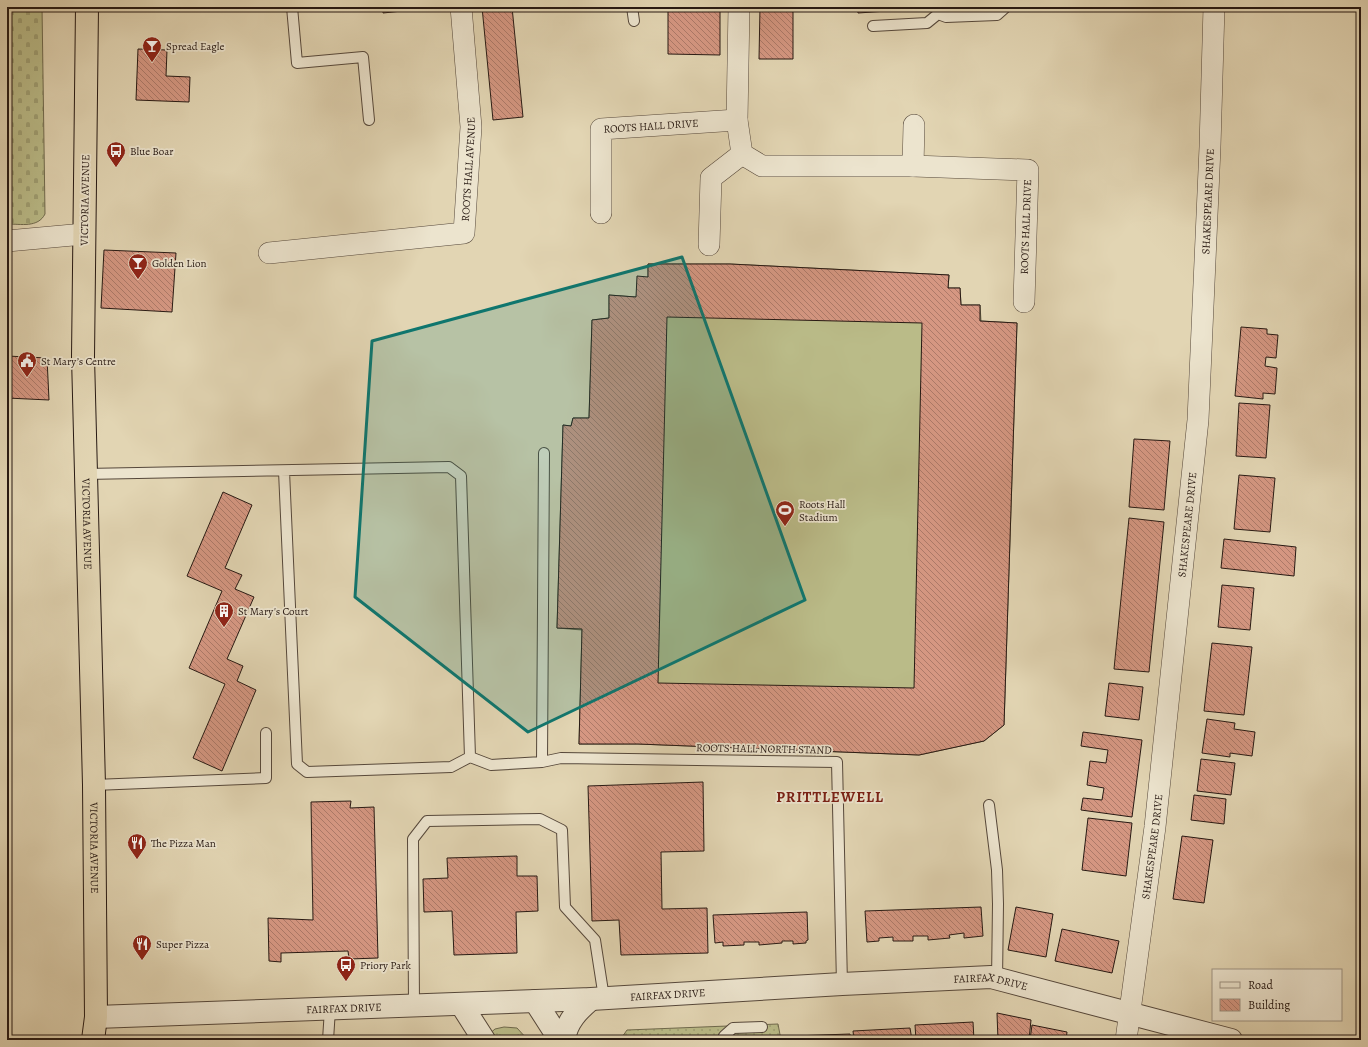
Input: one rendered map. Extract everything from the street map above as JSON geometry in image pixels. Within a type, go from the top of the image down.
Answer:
[{"type":"highway","name":"VICTORIA AVENUE","points":[[86,7],[83,357],[94,785],[96,1017],[94,1040]]},
{"type":"street","name":"ROOTS HALL AVENUE","points":[[269,253],[464,233],[470,127],[461,7]]},
{"type":"street","points":[[709,245],[711,178],[742,154],[738,120],[739,7]]},
{"type":"street","name":"SHAKESPEARE DRIVE","points":[[1126,1040],[1155,827],[1198,420],[1210,147],[1214,7]]},
{"type":"street","name":"ROOTS HALL DRIVE","points":[[601,213],[601,129],[738,120]]},
{"type":"street","points":[[913,166],[914,125]]},
{"type":"street","name":"ROOTS HALL DRIVE","points":[[742,154],[762,166],[913,166],[1028,170],[1024,302]]},
{"type":"street","points":[[7,241],[84,234]]},
{"type":"street","name":"FAIRFAX DRIVE","points":[[96,1017],[535,1001],[990,977],[1130,1015],[1231,1040]]},
{"type":"street","points":[[564,1040],[568,1026],[574,1015],[597,998]]},
{"type":"street","points":[[535,1001],[560,1040]]},
{"type":"street","points":[[461,1004],[484,1040]]},
{"type":"lane","points":[[292,7],[297,63],[363,57],[369,120]]},
{"type":"lane","points":[[632,7],[634,21]]},
{"type":"lane","points":[[874,26],[927,23],[938,10],[946,17],[997,15],[1006,7]]},
{"type":"lane","points":[[542,762],[544,453]]},
{"type":"lane","points":[[85,474],[449,467],[461,476],[470,757],[451,767],[307,772],[297,764],[284,471]]},
{"type":"lane","points":[[94,785],[266,778],[266,734]]},
{"type":"lane","name":"ROOTS HALL NORTH STAND","points":[[470,757],[491,765],[542,762],[561,758],[837,762],[842,984]]},
{"type":"lane","points":[[989,805],[998,904],[997,980]]},
{"type":"lane","points":[[414,1006],[413,839],[427,821],[540,819],[562,830],[565,907],[595,940],[597,998]]},
{"type":"lane","points":[[328,1040],[330,1009]]},
{"type":"lane","points":[[724,1040],[724,1036],[733,1028],[762,1027]]},
{"type":"highlighted area","points":[[682,257],[805,600],[528,732],[355,597],[372,341]]},
{"type":"green space","points":[[7,7],[42,7],[45,214],[34,223],[23,225],[7,224]]},
{"type":"green space","name":"Roots Hall Stadium","points":[[648,264],[730,264],[949,275],[948,288],[960,288],[961,305],[980,305],[981,321],[1017,323],[1004,725],[984,741],[919,755],[638,744],[579,744],[582,630],[557,628],[563,425],[571,426],[573,418],[589,418],[592,320],[609,318],[609,295],[636,297],[648,277]]},
{"type":"green space","points":[[778,1024],[781,1040],[620,1040],[627,1030]]},
{"type":"green space","points":[[504,1027],[517,1028],[528,1040],[491,1040],[488,1035],[495,1029]]},
{"type":"building","points":[[383,7],[440,7],[383,13]]},
{"type":"building","points":[[482,7],[512,7],[523,117],[493,120]]},
{"type":"building","points":[[668,7],[720,7],[720,55],[668,54]]},
{"type":"building","points":[[760,7],[793,7],[793,59],[759,59]]},
{"type":"building","points":[[857,7],[916,7],[916,9],[858,13]]},
{"type":"building","name":"Spread Eagle","points":[[138,49],[167,50],[166,76],[190,77],[189,102],[136,100]]},
{"type":"building","name":"Golden Lion","points":[[104,250],[176,253],[172,312],[101,308]]},
{"type":"building","points":[[648,264],[730,264],[949,275],[948,288],[960,288],[961,305],[980,305],[980,321],[1017,323],[1004,725],[984,741],[919,755],[638,744],[579,744],[582,629],[557,628],[563,425],[571,426],[573,418],[589,418],[592,320],[609,318],[609,295],[636,297],[637,276],[648,277]],"holes":[[[667,317],[922,323],[914,688],[658,683]]]},
{"type":"building","points":[[1241,327],[1267,329],[1267,334],[1278,335],[1276,358],[1266,357],[1265,366],[1277,368],[1275,394],[1263,393],[1263,399],[1235,396]]},
{"type":"building","name":"St Mary’s Centre","points":[[7,356],[47,358],[49,400],[7,398]]},
{"type":"building","points":[[1239,403],[1270,405],[1266,458],[1236,456]]},
{"type":"building","points":[[1134,439],[1170,441],[1164,510],[1129,507]]},
{"type":"building","points":[[1239,475],[1275,478],[1270,532],[1234,529]]},
{"type":"building","name":"St Mary's Court","points":[[223,492],[252,505],[225,568],[242,575],[235,589],[254,597],[227,659],[243,666],[237,681],[256,690],[222,771],[193,758],[225,684],[189,668],[222,591],[187,576]]},
{"type":"building","points":[[1129,518],[1164,522],[1149,672],[1114,669]]},
{"type":"building","points":[[1224,539],[1296,547],[1294,576],[1221,568]]},
{"type":"building","points":[[1222,585],[1254,588],[1250,630],[1218,627]]},
{"type":"building","points":[[1212,643],[1252,647],[1244,715],[1204,711]]},
{"type":"building","points":[[1109,683],[1143,687],[1139,720],[1105,716]]},
{"type":"building","points":[[1207,719],[1235,723],[1234,729],[1255,732],[1252,756],[1230,753],[1230,757],[1202,753]]},
{"type":"building","points":[[1083,732],[1142,740],[1132,817],[1081,810],[1083,798],[1102,800],[1104,788],[1087,785],[1090,761],[1106,763],[1108,750],[1081,746]]},
{"type":"building","points":[[1201,759],[1235,763],[1231,795],[1197,791]]},
{"type":"building","points":[[703,782],[704,851],[661,852],[662,909],[707,908],[708,953],[621,955],[619,920],[592,921],[588,786]]},
{"type":"building","points":[[1194,795],[1226,799],[1224,824],[1191,820]]},
{"type":"building","points":[[351,801],[350,808],[374,807],[378,958],[349,959],[348,951],[281,953],[281,962],[269,961],[268,918],[313,920],[311,802]]},
{"type":"building","points":[[1088,818],[1132,823],[1126,876],[1082,870]]},
{"type":"building","points":[[1182,836],[1213,840],[1204,903],[1173,899]]},
{"type":"building","points":[[517,856],[517,876],[537,876],[538,911],[516,912],[517,953],[454,955],[452,911],[424,912],[423,879],[448,878],[447,858]]},
{"type":"building","points":[[981,907],[983,936],[964,938],[964,933],[949,935],[950,938],[928,940],[928,936],[913,936],[913,941],[893,941],[893,937],[879,938],[879,941],[867,942],[865,911]]},
{"type":"building","points":[[1016,907],[1053,914],[1046,957],[1008,950]]},
{"type":"building","points":[[807,912],[808,940],[806,943],[793,944],[793,941],[782,941],[782,943],[759,945],[759,942],[744,942],[744,945],[723,946],[723,942],[715,943],[713,915]]},
{"type":"building","points":[[1062,929],[1119,941],[1112,973],[1055,961]]},
{"type":"building","points":[[997,1013],[1031,1020],[1029,1040],[998,1040]]},
{"type":"building","points":[[973,1022],[974,1040],[916,1040],[915,1025]]},
{"type":"building","points":[[1032,1025],[1067,1032],[1066,1040],[1030,1040]]},
{"type":"building","points":[[910,1028],[912,1040],[854,1040],[853,1031]]},
{"type":"building","points":[[850,1034],[850,1040],[793,1040],[793,1036]]},
{"type":"place","name":"Spread Eagle","points":[[152,63]]},
{"type":"place","name":"Blue Boar","points":[[116,168]]},
{"type":"place","name":"Golden Lion","points":[[138,280]]},
{"type":"place","name":"St Mary’s Centre","points":[[27,378]]},
{"type":"place","name":"Roots Hall Stadium","points":[[785,527]]},
{"type":"place","name":"St Mary's Court","points":[[224,628]]},
{"type":"place","name":"The Pizza Man","points":[[137,860]]},
{"type":"place","name":"Super Pizza","points":[[142,961]]},
{"type":"place","name":"Priory Park","points":[[346,982]]},
{"type":"district","name":"PRITTLEWELL","points":[[830,797]]}]
